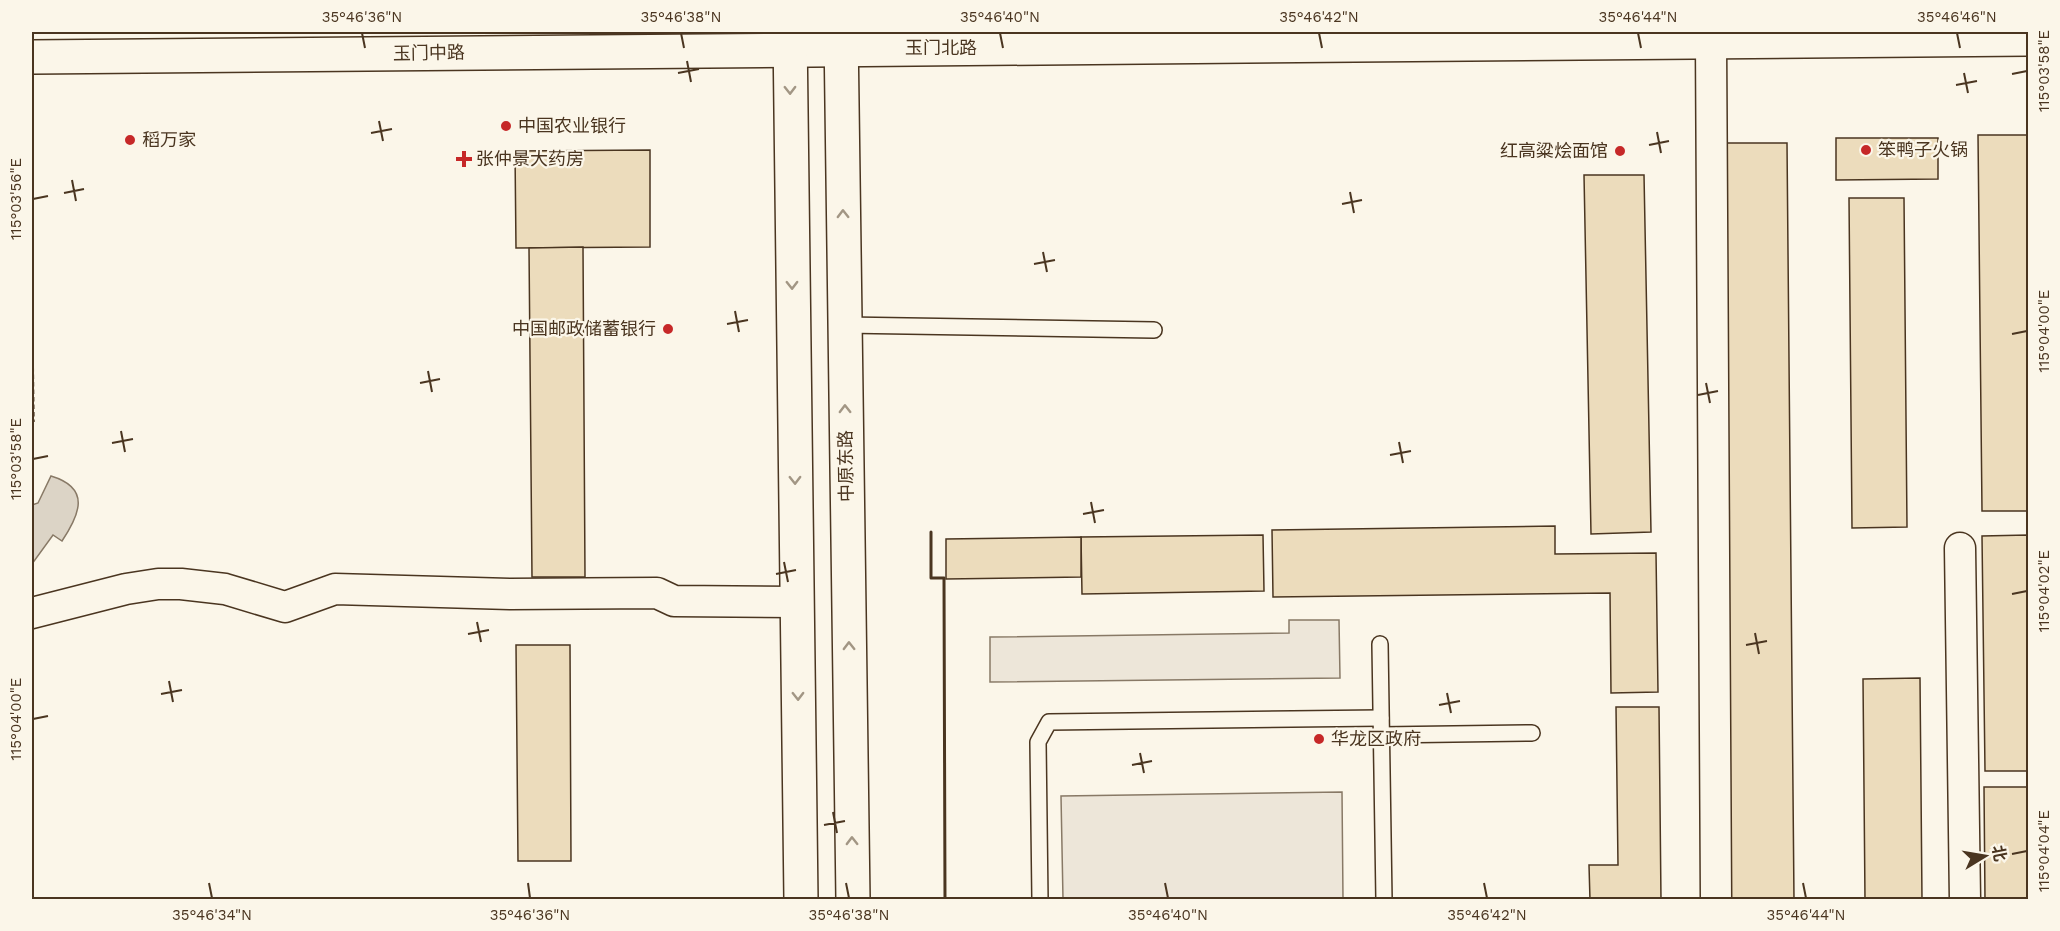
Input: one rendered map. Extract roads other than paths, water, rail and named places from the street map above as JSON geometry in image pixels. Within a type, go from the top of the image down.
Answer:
[{"type":"street","name":"玉门北路","points":[[790,40],[1711,42],[2028,39]]},
{"type":"street","points":[[790,40],[801,900]]},
{"type":"street","name":"玉门中路","points":[[32,57],[790,40]]},
{"type":"street","name":"中原东路","points":[[841,40],[853,900]]},
{"type":"street","points":[[1711,42],[1716,900]]},
{"type":"street","points":[[1960,548],[1965,900]]},
{"type":"street","points":[[32,613],[126,589],[158,584],[225,589],[285,607],[335,589],[510,594],[657,593],[674,601],[797,602]]},
{"type":"lane","points":[[844,325],[1154,330]]},
{"type":"lane","points":[[1380,644],[1384,900]]},
{"type":"lane","points":[[1040,900],[1038,742],[1049,722],[1381,718]]},
{"type":"lane","points":[[1381,735],[1532,733]]},
{"type":"place","name":"中国农业银行","points":[[506,126]]},
{"type":"place","name":"稻万家","points":[[130,140]]},
{"type":"place","name":"笨鸭子火锅","points":[[1866,150]]},
{"type":"place","name":"红高粱烩面馆","points":[[1620,151]]},
{"type":"place","name":"张仲景大药房","points":[[464,159]]},
{"type":"place","name":"中国邮政储蓄银行","points":[[668,329]]},
{"type":"place","name":"华龙区政府","points":[[1319,739]]}]
